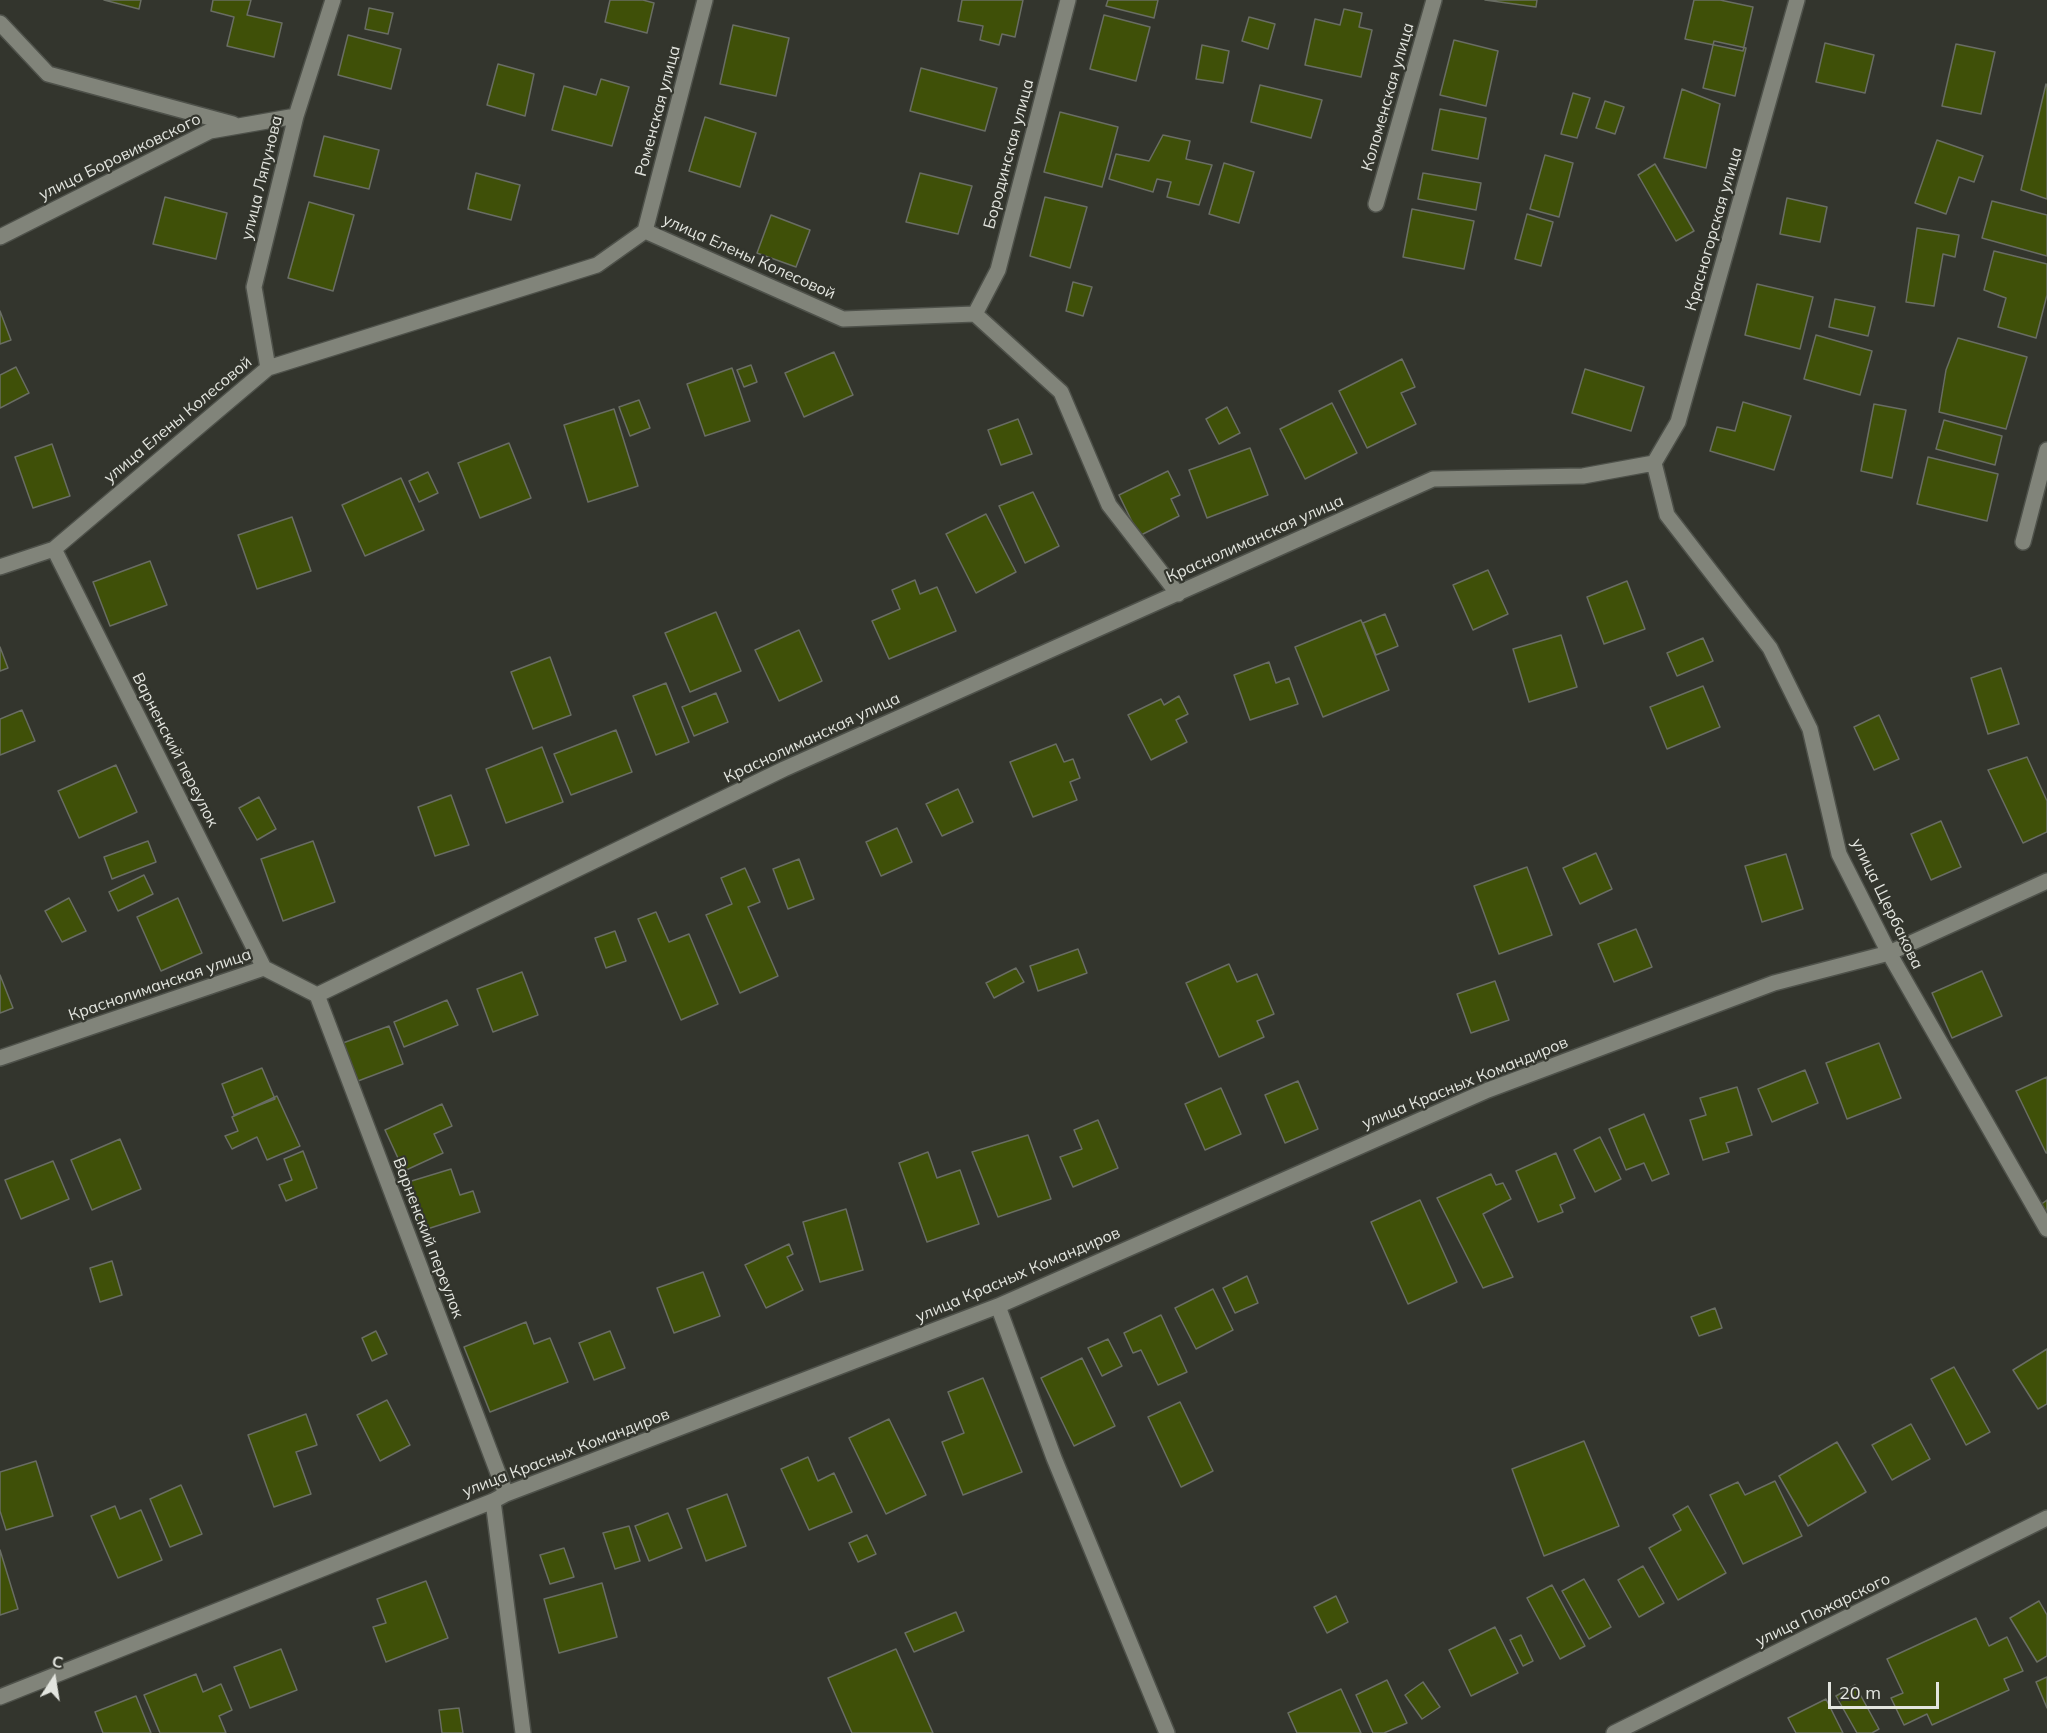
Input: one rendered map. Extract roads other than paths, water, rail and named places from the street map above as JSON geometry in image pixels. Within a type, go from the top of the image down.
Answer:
[{"type":"street","name":"улица Ляпунова","points":[[268,368],[254,287],[296,116],[333,0]]},
{"type":"street","name":"Роменская улица","points":[[645,231],[705,0]]},
{"type":"street","name":"Бородинская улица","points":[[975,314],[998,270],[1068,0]]},
{"type":"street","name":"Коломенская улица","points":[[1376,204],[1434,0]]},
{"type":"street","name":"Красногорская улица","points":[[1654,463],[1678,422],[1797,0]]},
{"type":"street","points":[[0,22],[48,74],[239,126]]},
{"type":"street","name":"улица Боровиковского","points":[[0,237],[210,131],[296,116]]},
{"type":"street","name":"улица Елены Колесовой","points":[[0,567],[54,549],[268,368],[597,265],[645,231],[843,319],[975,314]]},
{"type":"street","points":[[975,314],[1061,392],[1109,505],[1178,594]]},
{"type":"street","points":[[2023,542],[2047,450]]},
{"type":"street","name":"Краснолиманская улица","points":[[0,1058],[264,968],[317,995],[784,770],[1433,479],[1583,476],[1654,463]]},
{"type":"street","name":"улица Щербакова","points":[[1654,463],[1667,516],[1770,648],[1810,729],[1839,855],[1889,953],[2047,1230]]},
{"type":"street","name":"Варненский переулок","points":[[54,549],[264,968]]},
{"type":"street","name":"улица Красных Командиров","points":[[0,1698],[500,1497],[998,1306],[1488,1090],[1774,983],[1889,953],[2047,881]]},
{"type":"street","name":"Варненский переулок","points":[[317,995],[500,1497],[523,1733]]},
{"type":"street","points":[[998,1306],[1054,1458],[1167,1733]]},
{"type":"street","name":"улица Пожарского","points":[[1614,1733],[2047,1518]]}]
